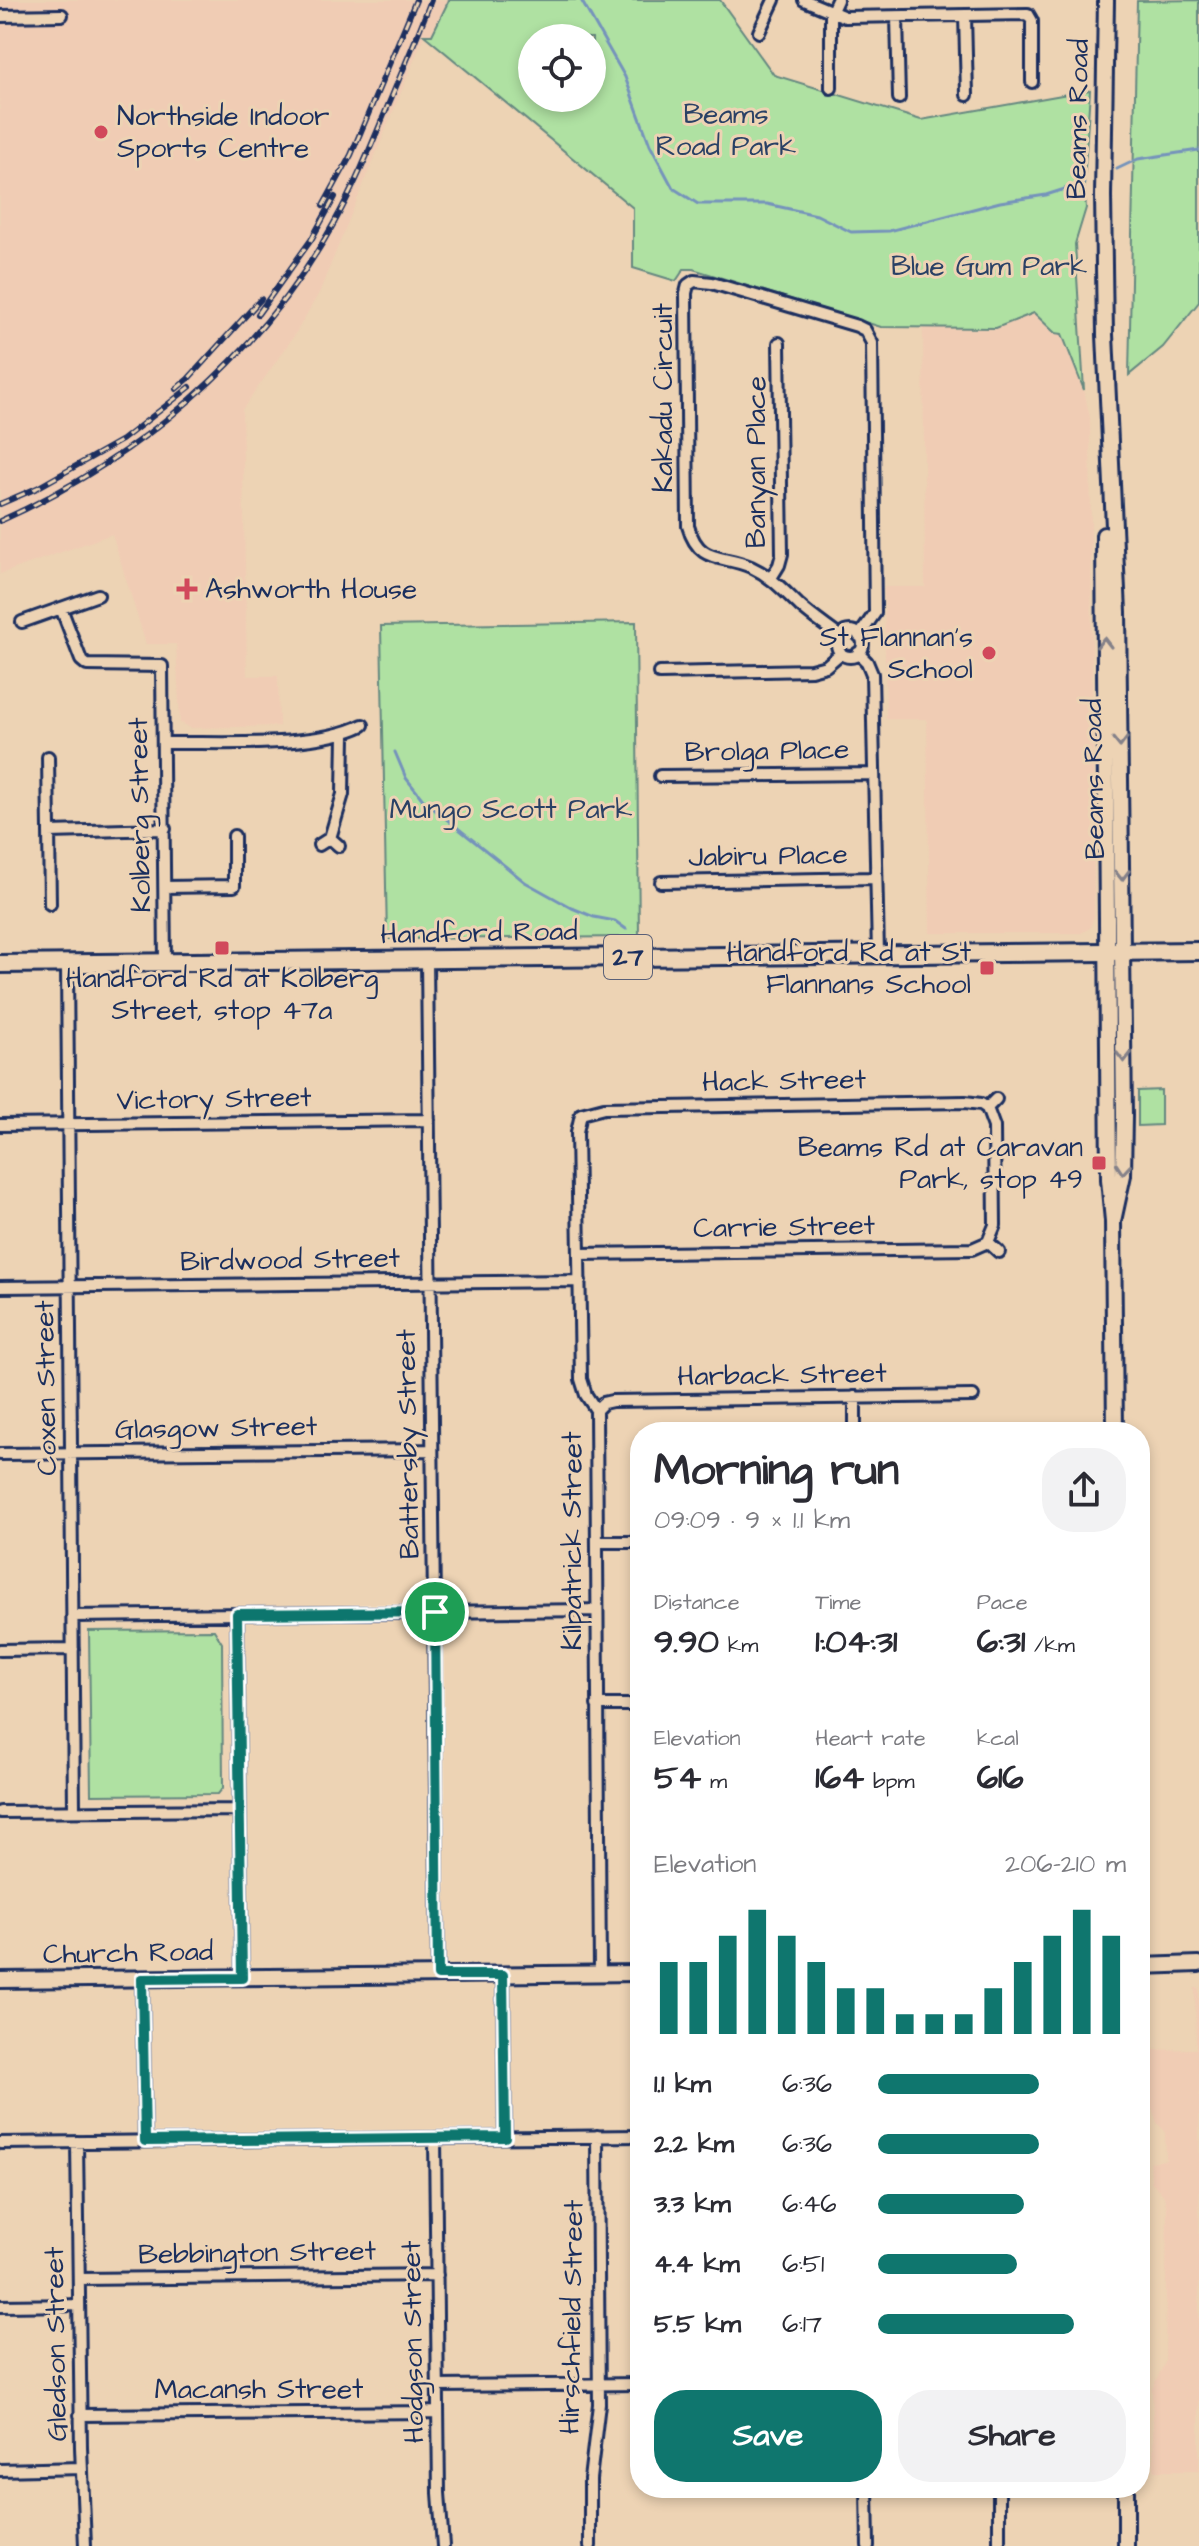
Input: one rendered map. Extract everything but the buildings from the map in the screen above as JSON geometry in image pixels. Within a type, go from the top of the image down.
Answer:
[{"type":"main road","name":"Beams Road","points":[[1106,0],[1102,121],[1105,335],[1118,612],[1115,952],[1124,1160],[1113,1221],[1115,1422]]},
{"type":"main road","name":"Handford Road","points":[[0,964],[1199,951]]},
{"type":"main road","points":[[1150,1966],[1199,1964]]},
{"type":"main road","name":"Church Road","points":[[0,1980],[630,1973]]},
{"type":"main road","points":[[1126,2498],[1126,2546]]},
{"type":"street","points":[[759,32],[774,0]]},
{"type":"street","points":[[804,0],[845,17],[1031,16],[1032,82]]},
{"type":"street","points":[[831,88],[831,13],[837,0]]},
{"type":"street","points":[[0,16],[62,15]]},
{"type":"street","points":[[965,15],[967,95]]},
{"type":"street","points":[[897,17],[899,98]]},
{"type":"street","name":"Kakadu Circuit","points":[[839,636],[801,607],[771,578],[738,562],[708,555],[699,549],[688,526],[686,293],[688,285],[694,281],[712,283],[857,326],[865,330],[872,343],[875,613],[859,636]]},
{"type":"street","name":"Banyan Place","points":[[771,578],[782,554],[779,343]]},
{"type":"street","points":[[22,622],[98,595]]},
{"type":"street","name":"Kolberg Street","points":[[61,608],[81,660],[87,665],[162,666],[165,963]]},
{"type":"street","points":[[849,631],[859,636],[862,643],[858,653],[852,656],[841,653],[837,647],[839,636],[849,631]]},
{"type":"street","points":[[659,673],[811,670],[826,666],[841,653]]},
{"type":"street","points":[[858,653],[872,674],[878,954]]},
{"type":"street","points":[[163,743],[299,741],[344,735],[363,725]]},
{"type":"street","points":[[319,845],[330,838],[343,794],[344,735]]},
{"type":"street","points":[[48,757],[50,904]]},
{"type":"street","name":"Brolga Place","points":[[660,776],[874,774]]},
{"type":"street","points":[[49,832],[165,829]]},
{"type":"street","points":[[165,887],[234,886],[234,836]]},
{"type":"street","points":[[330,838],[339,846]]},
{"type":"street","name":"Jabiru Place","points":[[661,882],[876,878]]},
{"type":"street","name":"Battersby Street","points":[[427,960],[438,1975]]},
{"type":"street","name":"Coxen Street","points":[[67,965],[74,1811]]},
{"type":"street","points":[[996,1099],[987,1108],[994,1123],[995,1155],[995,1225],[988,1242],[999,1252]]},
{"type":"street","name":"Hack Street","points":[[581,1114],[604,1108],[965,1102],[987,1108]]},
{"type":"street","name":"Kilpatrick Street","points":[[581,1114],[577,1132],[581,1379],[586,1395],[596,1410],[600,1973]]},
{"type":"street","name":"Victory Street","points":[[0,1125],[429,1120]]},
{"type":"street","name":"Carrie Street","points":[[579,1254],[972,1249],[988,1242]]},
{"type":"street","name":"Birdwood Street","points":[[0,1287],[580,1281]]},
{"type":"street","name":"Harback Street","points":[[596,1410],[607,1401],[973,1396]]},
{"type":"street","points":[[855,1397],[855,1422]]},
{"type":"street","name":"Glasgow Street","points":[[0,1454],[432,1450]]},
{"type":"street","points":[[597,1542],[630,1542]]},
{"type":"street","points":[[73,1616],[596,1610]]},
{"type":"street","points":[[237,1614],[242,1978]]},
{"type":"street","points":[[0,1650],[73,1649]]},
{"type":"street","points":[[597,1705],[630,1705]]},
{"type":"street","points":[[0,1812],[239,1810]]},
{"type":"street","points":[[503,1975],[505,2137]]},
{"type":"street","points":[[142,1979],[145,2141]]},
{"type":"street","name":"Hirschfield Street","points":[[590,2546],[590,2479],[598,2426],[600,2384],[597,2136]]},
{"type":"street","points":[[0,2143],[630,2136]]},
{"type":"street","name":"Hodgson Street","points":[[435,2138],[437,2386],[443,2546]]},
{"type":"street","name":"Gledson Street","points":[[77,2142],[80,2415],[85,2546]]},
{"type":"street","name":"Bebbington Street","points":[[79,2279],[437,2275]]},
{"type":"street","points":[[0,2306],[79,2305]]},
{"type":"street","points":[[437,2386],[630,2384]]},
{"type":"street","name":"Macansh Street","points":[[80,2415],[438,2412]]},
{"type":"street","points":[[0,2470],[82,2468]]},
{"type":"street","points":[[867,2498],[868,2546]]},
{"type":"street","points":[[999,2498],[999,2544]]},
{"type":"shaded area","points":[[0,0],[449,0],[432,35],[424,36],[319,293],[294,336],[242,410],[247,676],[278,676],[279,726],[191,728],[180,723],[176,644],[146,644],[112,534],[0,574]]},
{"type":"shaded area","name":"St Flannan's School","points":[[1051,305],[1084,390],[1090,418],[1094,916],[1090,928],[1081,933],[930,933],[927,719],[886,719],[884,587],[925,587],[923,328],[996,328]]},
{"type":"shaded area","points":[[1195,1988],[1199,1988],[1199,2471],[1154,2471],[1152,2388],[1165,2363],[1167,2209],[1164,2196],[1151,2181],[1150,2162],[1166,2160],[1165,2131],[1157,2123],[1150,2102],[1150,2050],[1196,2049]]},
{"type":"green space","points":[[449,0],[720,0],[774,75],[921,120],[1090,90],[1084,183],[1086,208],[1075,244],[1084,390],[1062,334],[1055,333],[1034,313],[996,328],[881,327],[693,269],[684,269],[676,281],[633,268],[633,208],[424,35],[432,35]]},
{"type":"green space","points":[[1199,0],[1199,302],[1163,347],[1129,375],[1137,1]]},
{"type":"green space","name":"Mungo Scott Park","points":[[636,622],[639,937],[387,939],[381,626]]},
{"type":"green space","points":[[1161,1090],[1161,1125],[1138,1126],[1138,1091]]},
{"type":"green space","points":[[214,1630],[222,1643],[223,1788],[218,1794],[91,1795],[89,1631]]},
{"type":"waterway","points":[[581,0],[625,77],[650,145],[673,188],[698,204],[767,204],[817,215],[851,232],[889,231],[1000,202],[1046,195],[1084,183]]},
{"type":"waterway","points":[[1117,169],[1138,159],[1199,150]]},
{"type":"waterway","points":[[395,752],[406,778],[424,801],[525,882],[572,908],[615,921],[626,929]]},
{"type":"railway","points":[[323,206],[351,155],[416,0]]},
{"type":"railway","points":[[0,521],[51,496],[147,435],[232,360],[270,317],[304,272],[342,208],[372,144],[431,0]]},
{"type":"railway","points":[[258,314],[311,240],[335,197]]},
{"type":"railway","points":[[176,389],[261,299]]},
{"type":"railway","points":[[0,504],[37,488],[122,440],[190,387]]},
{"type":"place","name":"Northside Indoor Sports Centre","points":[[101,132]]},
{"type":"place","name":"Ashworth House","points":[[187,589]]},
{"type":"place","name":"St Flannan's School","points":[[989,653]]},
{"type":"place","name":"Handford Rd at Kolberg Street, stop 47a","points":[[222,948]]},
{"type":"place","name":"Handford Rd at St Flannans School","points":[[987,968]]},
{"type":"place","name":"Beams Rd at Caravan Park, stop 49","points":[[1099,1163]]},
{"type":"route","points":[[435,1612],[438,1975],[503,1975],[505,2137],[145,2141],[142,1979],[242,1978],[237,1614],[435,1612]]},
{"type":"park label","name":"Beams Road Park","points":[[726,130]]},
{"type":"park label","name":"Blue Gum Park","points":[[989,266]]}]
